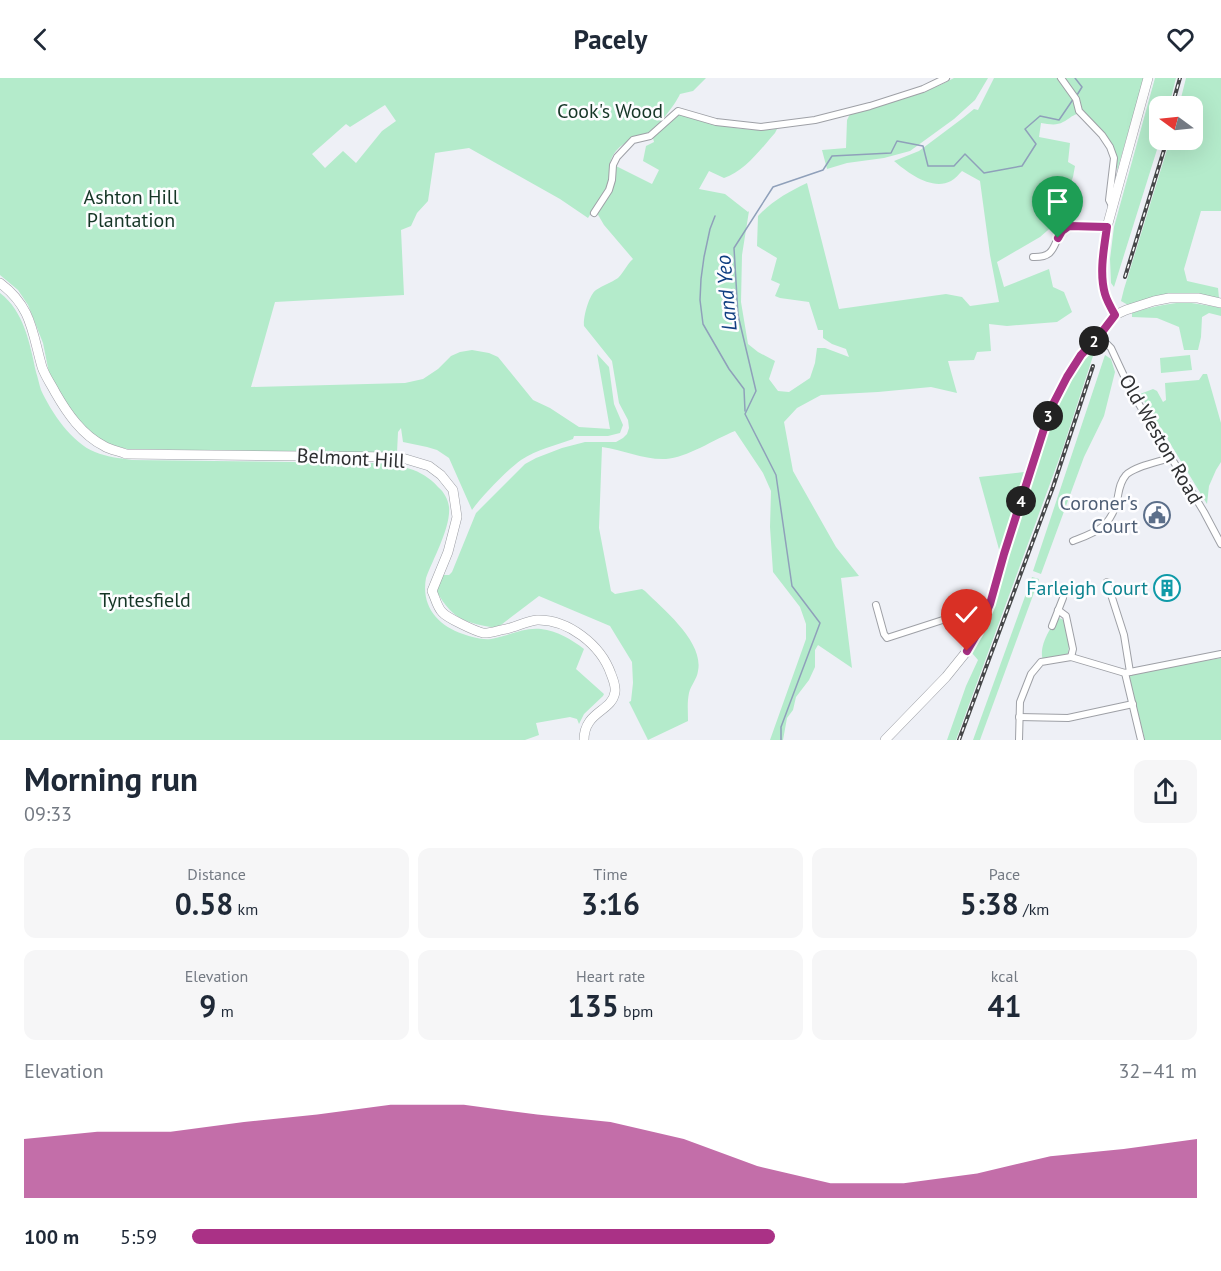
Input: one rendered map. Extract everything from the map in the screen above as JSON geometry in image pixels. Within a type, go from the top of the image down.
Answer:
[{"type":"main road","points":[[1115,315],[1104,291],[1102,273],[1107,227],[1148,78]]},
{"type":"main road","name":"Belmont Hill","points":[[0,283],[26,310],[43,371],[68,414],[90,437],[104,447],[126,454],[399,457],[429,466],[441,475],[453,490],[458,517],[448,552],[432,591],[442,612],[460,624],[484,633],[536,620],[550,622],[566,627],[600,651],[610,669],[615,692],[610,702],[594,716],[585,728],[584,740]]},
{"type":"main road","points":[[885,740],[946,677],[967,651],[978,632],[990,604],[1050,410],[1071,369],[1081,355],[1115,315],[1126,310],[1169,298],[1198,298],[1221,303]]},
{"type":"street","points":[[594,213],[609,190],[613,165],[617,157],[633,140],[650,136],[678,111],[716,122],[761,127],[814,120],[870,106],[923,89],[946,78]]},
{"type":"street","points":[[1061,78],[1075,97],[1079,111],[1110,147],[1114,158],[1110,200],[1113,206]]},
{"type":"street","points":[[1033,257],[1047,256],[1053,251],[1062,231],[1069,226],[1107,227]]},
{"type":"street","name":"Old Weston Road","points":[[1099,336],[1111,348],[1131,391],[1221,544]]},
{"type":"street","points":[[1073,541],[1096,531],[1111,517],[1119,488],[1125,476],[1133,470],[1170,458]]},
{"type":"street","points":[[1107,582],[1124,635],[1128,685],[1141,740]]},
{"type":"street","points":[[1052,626],[1063,598]]},
{"type":"street","points":[[876,605],[887,638],[990,604]]},
{"type":"street","points":[[1058,610],[1066,616],[1073,649],[1071,657]]},
{"type":"street","points":[[1019,740],[1020,702],[1031,674],[1041,663],[1071,657],[1128,673],[1221,654]]},
{"type":"street","points":[[1019,717],[1068,718],[1133,704]]},
{"type":"green space","name":"Ashton Hill Plantation","points":[[0,78],[706,78],[693,91],[680,94],[666,115],[651,130],[619,147],[611,160],[605,190],[588,218],[560,199],[469,148],[435,153],[428,201],[417,213],[411,226],[401,230],[404,295],[275,302],[251,387],[405,383],[423,379],[451,356],[472,350],[498,357],[533,400],[579,427],[610,429],[597,354],[609,367],[614,404],[623,425],[620,433],[608,436],[574,436],[573,439],[527,456],[502,477],[472,510],[449,458],[437,450],[403,442],[401,428],[398,432],[397,453],[127,449],[103,443],[72,417],[49,373],[43,343],[28,305],[18,290],[0,275]],"holes":[[[385,105],[396,121],[382,131],[356,163],[343,151],[325,168],[312,154],[346,124],[350,127]]]},
{"type":"green space","points":[[954,78],[988,78],[975,100],[954,119],[910,151],[827,169],[822,150],[846,148],[847,120],[850,114],[916,95]]},
{"type":"green space","points":[[994,78],[1144,78],[1117,171],[1116,157],[1079,107],[1077,114],[1060,123],[1041,123],[1039,137],[1070,143],[1068,162],[1075,166],[1073,177],[1055,224],[1040,237],[997,262],[1004,287],[1049,269],[1053,287],[1064,292],[1072,312],[1057,322],[1007,326],[989,324],[991,351],[977,352],[974,360],[948,361],[957,393],[931,387],[821,395],[797,408],[784,422],[793,471],[836,547],[859,576],[841,578],[852,668],[818,645],[815,650],[815,667],[809,680],[796,697],[793,710],[787,718],[783,740],[770,740],[806,639],[806,624],[800,607],[773,572],[770,527],[771,491],[763,473],[735,431],[691,452],[666,459],[650,458],[602,447],[599,528],[611,591],[615,594],[642,589],[672,617],[689,638],[698,660],[697,674],[688,696],[688,721],[648,740],[629,702],[633,683],[632,662],[610,626],[539,596],[497,628],[461,619],[449,609],[437,592],[441,575],[449,575],[452,572],[476,513],[525,464],[562,448],[585,442],[616,442],[627,434],[628,420],[619,403],[612,361],[584,326],[587,306],[593,293],[618,278],[633,259],[604,225],[597,213],[611,191],[614,165],[652,184],[659,170],[643,161],[646,146],[654,142],[653,138],[679,113],[727,127],[751,130],[777,129],[758,153],[738,171],[724,178],[709,171],[699,189],[725,194],[749,211],[742,255],[741,302],[748,344],[775,361],[769,379],[778,391],[789,392],[810,378],[817,348],[825,348],[849,357],[846,349],[823,338],[823,330],[818,330],[809,302],[775,296],[780,284],[771,280],[777,258],[757,246],[758,216],[781,197],[807,183],[839,309],[946,294],[962,297],[970,306],[999,302],[980,181],[962,171],[944,184],[936,184],[913,175],[894,161],[919,151],[974,109],[978,110]]},
{"type":"green space","points":[[1155,78],[1176,78],[1172,96],[1150,96]]},
{"type":"green space","points":[[1186,78],[1221,78],[1221,211],[1201,211],[1184,269],[1187,281],[1218,288],[1219,298],[1194,294],[1162,295],[1128,305],[1121,301],[1124,289],[1167,150],[1203,150],[1203,96],[1182,96]]},
{"type":"green space","points":[[1149,100],[1149,150],[1157,150],[1114,287],[1111,283],[1110,259],[1114,227]]},
{"type":"green space","name":"Tyntesfield","points":[[0,293],[15,309],[25,329],[41,390],[50,408],[78,442],[95,452],[132,460],[375,463],[401,466],[424,476],[442,491],[449,507],[447,524],[426,578],[426,597],[433,613],[454,630],[480,639],[491,639],[522,630],[535,629],[547,630],[564,636],[584,649],[576,669],[604,694],[603,696],[584,714],[579,724],[577,719],[570,717],[536,723],[539,735],[525,740],[0,740]]},
{"type":"green space","points":[[1185,302],[1221,308],[1221,316],[1209,313],[1202,317],[1198,350],[1184,350],[1179,327],[1157,318],[1132,317],[1132,313],[1145,309]]},
{"type":"green space","points":[[1091,353],[1094,353],[1062,451],[956,740],[947,740],[978,660],[972,653],[989,616],[1055,409],[1075,372]]},
{"type":"green space","points":[[1105,355],[1111,359],[1115,372],[1104,416],[1084,457],[1041,574],[1033,571]]},
{"type":"green space","points":[[1190,355],[1192,370],[1161,373],[1160,358]]},
{"type":"green space","points":[[1203,374],[1207,374],[1221,423],[1221,462],[1209,486],[1207,504],[1140,394],[1153,389],[1157,391],[1163,402],[1166,400],[1165,383],[1199,380]]},
{"type":"green space","points":[[1024,472],[1000,553],[979,477]]},
{"type":"green space","points":[[1032,577],[1039,579],[980,740],[973,740]]},
{"type":"green space","points":[[1059,618],[1064,621],[1069,646],[1068,653],[1064,656],[1043,660],[1042,650],[1046,638]]},
{"type":"green space","points":[[1221,658],[1221,740],[1145,740],[1129,679],[1132,673]]},
{"type":"waterway","name":"Land Yeo","points":[[1075,78],[1082,87],[1077,95]]},
{"type":"waterway","name":"Land Yeo","points":[[781,740],[781,727],[820,623],[792,586],[776,475],[745,414],[756,391],[738,315],[734,248],[773,187],[823,170],[832,156],[891,153],[897,141],[923,146],[928,166],[954,166],[965,154],[984,173],[1022,166],[1036,144],[1025,129],[1040,116],[1059,120],[1074,98]]},
{"type":"waterway","points":[[715,216],[710,229],[701,279],[700,300],[703,324],[729,369],[744,389],[745,411]]},
{"type":"railway","points":[[1175,96],[1180,78]]},
{"type":"railway","points":[[1125,277],[1164,150]]},
{"type":"railway","points":[[959,740],[1053,487],[1093,366]]},
{"type":"place","name":"Coroner's Court","points":[[1157,515]]},
{"type":"place","name":"Farleigh Court","points":[[1167,588]]},
{"type":"route","points":[[967,651],[990,604],[1004,554],[1057,394],[1081,355],[1115,315],[1104,291],[1102,273],[1107,227],[1069,226],[1058,238]]},
{"type":"park label","name":"Cook's Wood","points":[[610,111]]}]
